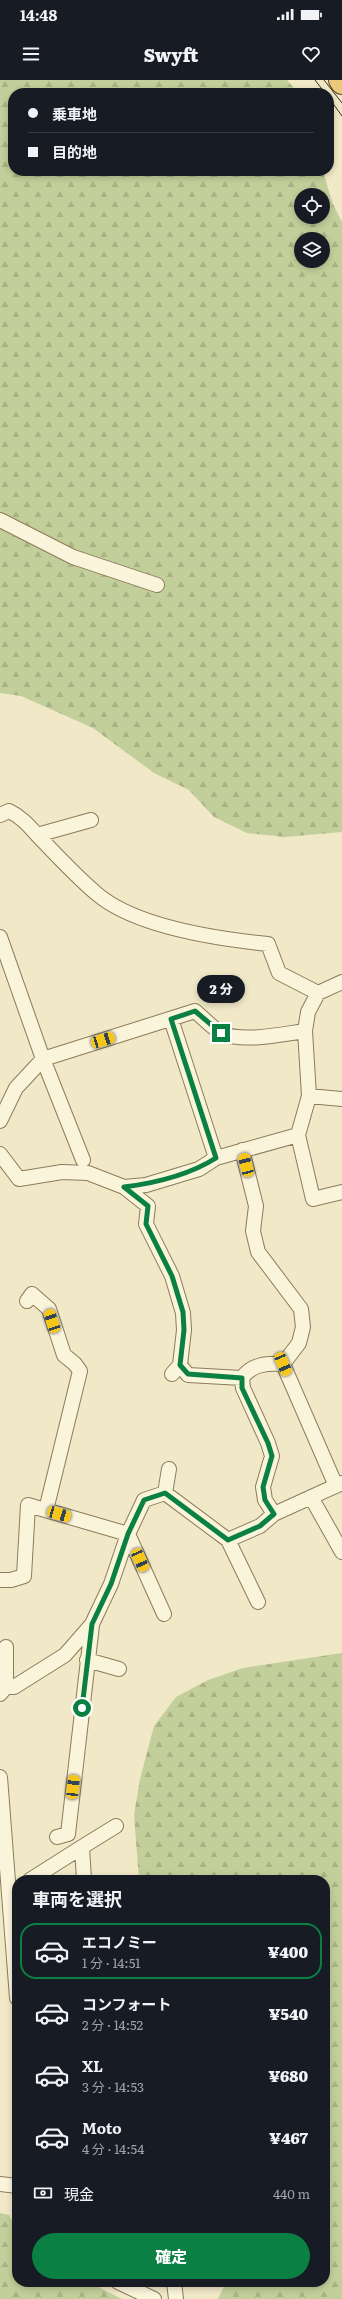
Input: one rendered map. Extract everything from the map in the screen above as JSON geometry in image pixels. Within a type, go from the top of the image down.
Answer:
[{"type":"street","points":[[0,520],[73,557],[157,585]]},
{"type":"street","points":[[0,815],[9,811],[20,816],[37,835],[98,895],[111,904],[149,921],[229,940],[268,944],[279,973],[318,993]]},
{"type":"street","points":[[37,835],[91,820]]},
{"type":"street","points":[[0,937],[42,1059],[82,1160]]},
{"type":"street","points":[[342,982],[318,993],[308,1012],[305,1031],[309,1096],[298,1135],[313,1199],[342,1192]]},
{"type":"street","points":[[0,1122],[16,1088],[42,1059],[195,1011],[221,1033],[236,1037],[253,1037],[305,1031]]},
{"type":"street","points":[[171,1019],[216,1158]]},
{"type":"street","points":[[309,1096],[342,1099]]},
{"type":"street","points":[[124,1187],[146,1185],[199,1169],[216,1158],[298,1135]]},
{"type":"street","points":[[242,1150],[256,1206],[253,1231],[258,1252],[301,1309],[303,1327],[299,1343],[283,1364]]},
{"type":"street","points":[[0,1154],[20,1179],[62,1172],[88,1173],[124,1187],[148,1206],[146,1224],[172,1276],[183,1312],[184,1330],[176,1369],[188,1374],[242,1378]]},
{"type":"street","points":[[27,1301],[32,1294],[48,1309],[64,1355],[75,1364],[80,1371],[46,1510]]},
{"type":"street","points":[[274,1514],[265,1500],[263,1487],[272,1456],[268,1443],[242,1388],[242,1378],[246,1372],[255,1367],[268,1363],[283,1364]]},
{"type":"street","points":[[228,1540],[260,1526],[274,1514],[339,1485],[283,1364]]},
{"type":"street","points":[[165,1493],[169,1469]]},
{"type":"street","points":[[6,1646],[2,1689],[14,1687],[65,1655],[92,1624],[111,1584],[128,1534],[144,1500],[165,1493]]},
{"type":"street","points":[[165,1493],[228,1540],[258,1602]]},
{"type":"street","points":[[311,1497],[342,1552]]},
{"type":"street","points":[[0,1580],[11,1580],[24,1576],[28,1505],[128,1534],[164,1614]]},
{"type":"street","points":[[57,1837],[68,1834],[92,1624]]},
{"type":"street","points":[[87,1660],[119,1669]]},
{"type":"street","points":[[0,1778],[12,1882]]},
{"type":"street","points":[[38,1875],[116,1826]]},
{"type":"street","points":[[82,1847],[84,1875]]},
{"type":"street","points":[[0,2184],[12,2185]]},
{"type":"street","points":[[129,2287],[154,2299]]},
{"type":"street","points":[[175,2287],[176,2299]]},
{"type":"green space","points":[[0,80],[287,80],[294,88],[8,88],[8,176],[324,176],[328,188],[294,188],[294,224],[330,224],[330,195],[342,222],[342,832],[285,837],[247,833],[214,817],[189,790],[154,773],[93,728],[21,696],[0,693]]},
{"type":"green space","points":[[342,1653],[342,2299],[218,2299],[224,2287],[330,2287],[330,1875],[139,1875],[134,1815],[140,1779],[154,1726],[176,1697],[208,1680],[243,1668]]},
{"type":"green space","points":[[0,2213],[9,2215],[12,2221],[12,2287],[98,2287],[122,2299],[0,2299]]},
{"type":"tram line","points":[[315,80],[321,88]]},
{"type":"tram line","points":[[324,80],[330,88]]},
{"type":"tram line","points":[[334,93],[342,103]]},
{"type":"tram line","points":[[334,105],[342,116]]},
{"type":"route","points":[[82,1708],[92,1624],[111,1584],[128,1534],[144,1500],[165,1493],[228,1540],[260,1526],[274,1514],[265,1500],[263,1487],[272,1456],[268,1443],[242,1388],[242,1378],[188,1374],[180,1365],[184,1330],[183,1312],[172,1276],[146,1224],[148,1206],[124,1187],[146,1185],[199,1169],[216,1158],[171,1019],[195,1011],[221,1033]]}]
